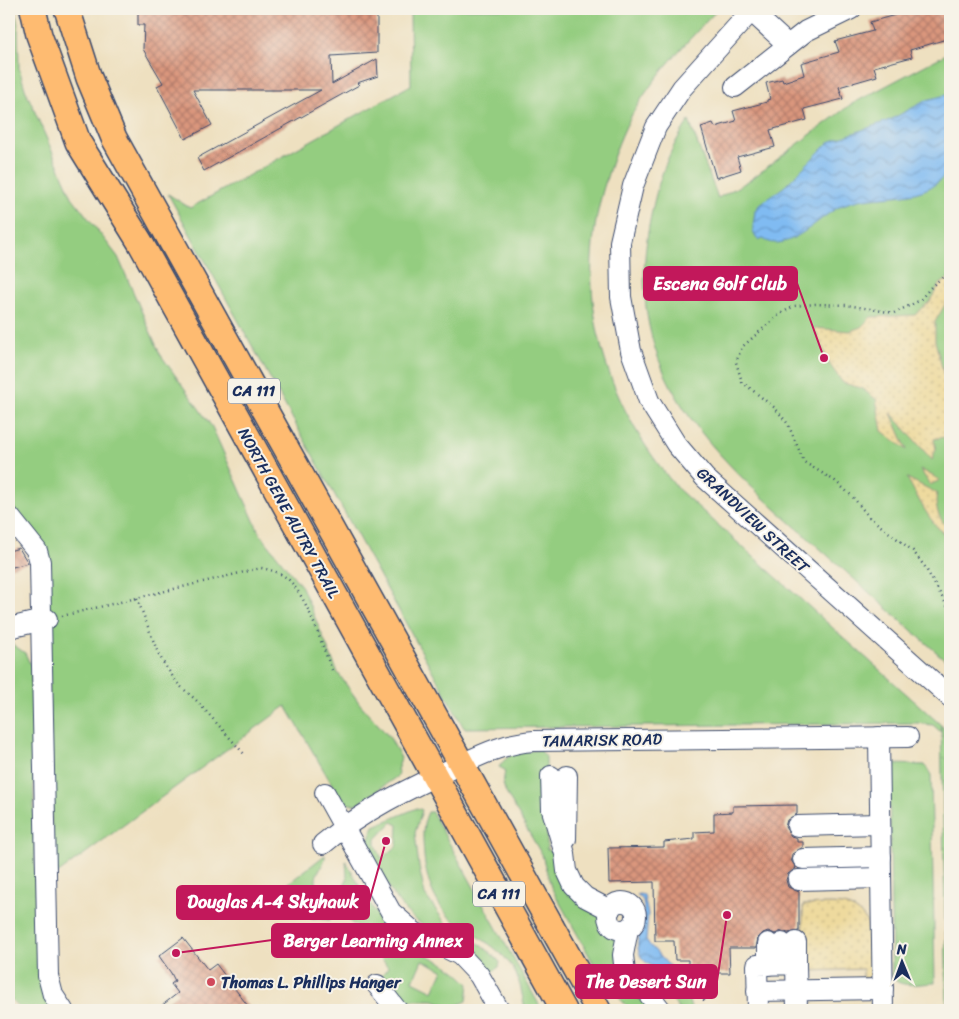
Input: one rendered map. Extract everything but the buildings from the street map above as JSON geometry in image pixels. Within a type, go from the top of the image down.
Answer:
[{"type":"main road","name":"NORTH GENE AUTRY TRAIL","points":[[33,9],[39,35],[78,142],[140,242],[564,1010]]},
{"type":"main road","name":"NORTH GENE AUTRY TRAIL","points":[[67,9],[89,78],[114,138],[598,1010]]},
{"type":"street","points":[[735,86],[806,31],[851,9]]},
{"type":"street","points":[[752,10],[788,45]]},
{"type":"street","name":"GRANDVIEW STREET","points":[[752,10],[682,88],[656,127],[633,186],[620,242],[621,297],[631,352],[649,401],[676,444],[705,478],[950,697]]},
{"type":"street","points":[[9,516],[39,556],[44,620],[48,976],[53,995],[63,1010]]},
{"type":"street","points":[[9,628],[44,620]]},
{"type":"street","points":[[879,737],[883,1010]]},
{"type":"street","name":"TAMARISK ROAD","points":[[323,844],[344,827],[388,800],[500,746],[522,742],[908,737]]},
{"type":"street","points":[[559,776],[567,871],[574,886],[585,897],[610,910],[609,919],[614,927],[628,929],[622,956],[625,973],[630,980],[647,992],[661,1010]]},
{"type":"street","points":[[325,793],[391,912],[414,932],[460,955],[479,975],[499,1010]]},
{"type":"street","points":[[797,826],[880,824]]},
{"type":"street","points":[[803,859],[881,857]]},
{"type":"street","points":[[798,880],[881,878]]},
{"type":"street","points":[[782,964],[782,943],[782,964],[797,990],[797,1010]]},
{"type":"street","points":[[782,964],[757,965],[758,1001],[797,990],[883,988]]},
{"type":"street","points":[[377,986],[396,1010]]},
{"type":"path","points":[[950,271],[932,286],[919,301],[894,313],[847,305],[815,304],[794,306],[780,314],[742,347],[736,362],[742,382],[775,408],[788,424],[804,462],[835,481],[852,496],[869,517],[913,551],[925,567],[950,611]]},
{"type":"path","points":[[44,620],[260,568],[276,571],[289,580],[299,594],[332,670]]},
{"type":"path","points":[[137,598],[158,653],[166,668],[246,756]]},
{"type":"path","points":[[704,980],[704,1010]]},
{"type":"green space","points":[[9,9],[15,9],[18,25],[19,68],[25,89],[72,197],[118,257],[160,354],[212,427],[260,534],[302,587],[338,673],[360,704],[390,738],[401,758],[397,770],[399,775],[361,802],[355,804],[347,803],[340,798],[286,706],[53,877],[45,557],[9,508]]},
{"type":"green space","points":[[410,9],[718,9],[673,57],[643,97],[626,127],[607,177],[596,219],[592,261],[593,302],[600,342],[612,381],[630,419],[652,455],[678,489],[941,725],[941,732],[933,725],[917,723],[464,728],[168,194],[190,208],[411,85]]},
{"type":"green space","points":[[950,52],[950,664],[779,512],[711,445],[684,409],[663,370],[649,327],[644,280],[649,226],[655,198],[668,158],[689,121],[718,198],[750,180],[850,105]]},
{"type":"green space","points":[[9,642],[25,653],[31,666],[37,954],[42,990],[54,1010],[20,1010],[9,996]]},
{"type":"green space","points":[[941,725],[950,734],[950,1010],[947,1010]]},
{"type":"green space","points":[[540,750],[546,757],[547,850],[556,852],[603,915],[605,924],[617,938],[636,994],[652,1010],[638,1010],[627,1006],[605,984],[551,887],[542,855],[506,793],[503,784],[505,770],[499,767],[512,755]]},
{"type":"green space","points":[[889,765],[925,765],[931,775],[935,983],[904,984],[895,980],[892,975]]},
{"type":"green space","points":[[417,808],[422,810],[415,833],[425,895],[447,925],[483,946],[500,962],[499,967],[490,973],[481,962],[462,946],[423,925],[405,910],[392,893],[366,846],[374,826]],"holes":[[[392,822],[398,825],[397,846],[382,859],[376,845],[376,839]]]},
{"type":"green space","points":[[428,812],[432,812],[542,1010],[525,1010],[522,992],[510,964],[495,948],[465,929],[441,907],[431,888],[424,856],[423,828]]},
{"type":"green space","points":[[325,855],[316,880],[325,897],[330,920],[272,913],[268,899]]},
{"type":"green space","points":[[346,861],[371,905],[394,934],[413,948],[453,969],[469,984],[467,1001],[453,1007],[433,1000],[404,1000],[403,1003],[381,976],[388,967],[358,927],[350,922],[343,888],[347,879]],"holes":[[[422,960],[443,970],[433,991],[413,981]]]},
{"type":"green space","points":[[675,978],[684,983],[692,1010],[679,1010],[668,993],[666,985]]},
{"type":"sand","points":[[950,277],[950,296],[935,322],[935,341],[950,391],[950,436],[934,439],[936,449],[932,460],[891,413],[907,450],[882,431],[876,399],[861,388],[843,383],[830,365],[814,328],[850,331],[861,327],[871,317],[915,315],[930,301],[939,285]]},
{"type":"sand","points":[[920,469],[940,480],[930,485]]},
{"type":"sand","points":[[907,478],[937,493],[938,513],[950,529],[950,539],[931,519]]},
{"type":"sand","points":[[803,905],[839,905],[850,907],[859,912],[865,919],[872,938],[873,968],[871,977],[863,980],[863,969],[810,971],[810,981],[802,977]]},
{"type":"water","points":[[950,94],[950,169],[937,183],[915,193],[865,199],[841,206],[792,239],[781,242],[771,242],[762,238],[759,240],[753,233],[755,211],[760,204],[784,187],[829,142],[890,120],[927,100]]},
{"type":"water","points":[[636,895],[644,895],[648,915],[646,941],[675,972],[675,977],[670,982],[662,983],[656,969],[644,961],[640,954],[638,938],[644,907],[643,900]]},
{"type":"place","name":"Escena Golf Club","points":[[824,358]]},
{"type":"place","name":"Douglas A-4 Skyhawk","points":[[386,841]]},
{"type":"place","name":"The Desert Sun","points":[[727,915]]},
{"type":"place","name":"Berger Learning Annex","points":[[176,953]]},
{"type":"place","name":"Thomas L. Phillips Hanger","points":[[211,982]]}]
